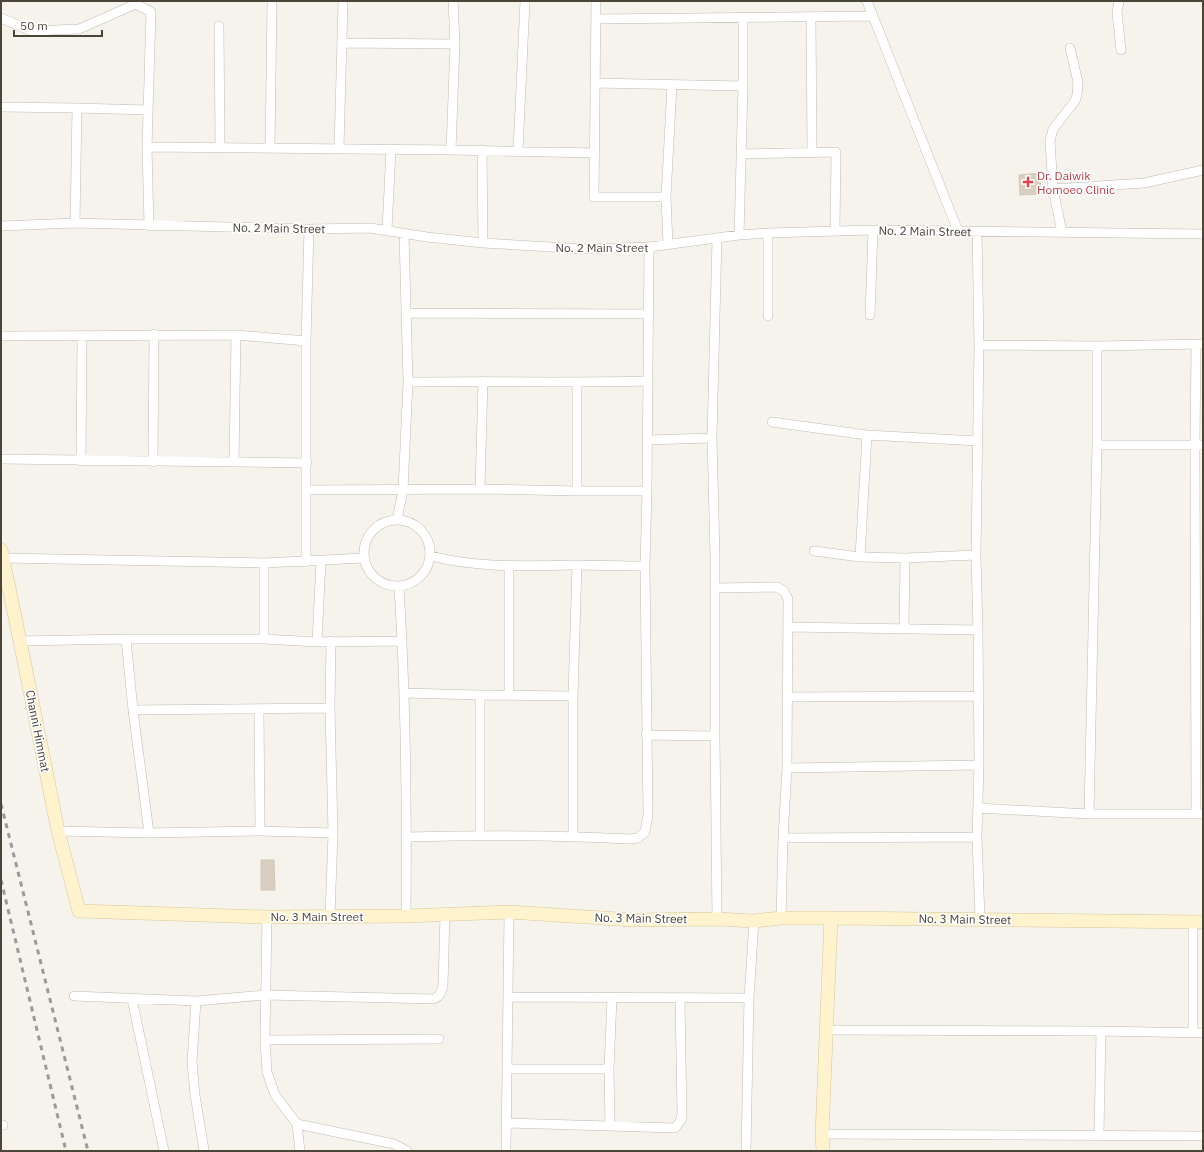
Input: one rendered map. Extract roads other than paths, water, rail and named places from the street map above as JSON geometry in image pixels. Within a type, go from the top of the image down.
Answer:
[{"type":"street","points":[[270,148],[272,1]]},
{"type":"street","points":[[339,148],[343,1]]},
{"type":"street","points":[[451,150],[455,44],[453,1]]},
{"type":"street","points":[[518,151],[525,1]]},
{"type":"street","points":[[596,1],[594,196],[666,197]]},
{"type":"street","points":[[867,1],[958,231]]},
{"type":"street","points":[[1119,1],[1117,12],[1121,50]]},
{"type":"street","points":[[1,18],[32,31],[79,29],[136,2],[151,12],[147,147],[149,226]]},
{"type":"street","points":[[596,19],[873,16]]},
{"type":"street","points":[[811,17],[812,152]]},
{"type":"street","points":[[739,235],[742,154],[743,18]]},
{"type":"street","points":[[219,26],[220,148]]},
{"type":"street","points":[[342,43],[455,44]]},
{"type":"street","points":[[1062,232],[1053,189],[1050,141],[1056,123],[1076,101],[1078,82],[1070,48]]},
{"type":"street","points":[[595,83],[743,86]]},
{"type":"street","points":[[668,245],[666,197],[672,84]]},
{"type":"street","points":[[1,107],[148,110]]},
{"type":"street","points":[[75,223],[77,108]]},
{"type":"street","points":[[147,147],[339,148],[595,153]]},
{"type":"street","points":[[387,230],[391,149]]},
{"type":"street","points":[[482,150],[483,243]]},
{"type":"street","points":[[742,154],[836,152],[836,231]]},
{"type":"street","points":[[1053,189],[1144,184],[1203,170]]},
{"type":"street","name":"No. 2 Main Street","points":[[1,226],[75,223],[309,229],[370,228],[427,238],[585,249],[649,247],[739,235],[768,233],[873,230],[1203,234]]},
{"type":"street","points":[[306,562],[306,341],[309,229]]},
{"type":"street","points":[[870,315],[873,230]]},
{"type":"street","points":[[977,231],[979,345],[976,556],[979,696],[977,837],[980,919]]},
{"type":"street","points":[[768,233],[768,316]]},
{"type":"street","points":[[397,520],[404,490],[408,382],[404,234]]},
{"type":"street","points":[[717,238],[712,438],[716,588],[715,736],[717,919]]},
{"type":"street","points":[[407,837],[480,835],[573,836],[630,839],[638,838],[645,832],[648,815],[645,566],[648,440],[649,247]]},
{"type":"street","points":[[407,313],[648,314]]},
{"type":"street","points":[[1,336],[154,334],[236,335],[306,341]]},
{"type":"street","points":[[153,462],[154,334]]},
{"type":"street","points":[[234,462],[236,335]]},
{"type":"street","points":[[81,461],[82,336]]},
{"type":"street","points":[[978,808],[1089,814],[1200,814],[1200,344],[1097,346],[979,345]]},
{"type":"street","points":[[1089,814],[1097,445],[1097,346]]},
{"type":"street","points":[[408,382],[483,381],[577,383],[648,381]]},
{"type":"street","points":[[480,489],[483,381]]},
{"type":"street","points":[[577,383],[577,491]]},
{"type":"street","points":[[772,422],[867,435],[978,441]]},
{"type":"street","points":[[860,558],[867,435]]},
{"type":"street","points":[[648,440],[712,438]]},
{"type":"street","points":[[1097,445],[1199,445]]},
{"type":"street","points":[[1,460],[307,463]]},
{"type":"street","points":[[306,490],[480,489],[647,491]]},
{"type":"street","points":[[397,520],[415,524],[428,538],[431,556],[424,574],[408,585],[399,588],[389,586],[372,576],[364,558],[366,540],[379,525],[397,520]]},
{"type":"street","points":[[814,551],[860,558],[976,556]]},
{"type":"street","points":[[2,554],[264,563],[364,558]]},
{"type":"street","name":"Channi Himmat","points":[[2,554],[58,831],[79,911]]},
{"type":"street","points":[[431,556],[467,564],[509,566],[645,566]]},
{"type":"street","points":[[904,629],[905,558]]},
{"type":"street","points":[[316,642],[321,561]]},
{"type":"street","points":[[264,563],[264,640]]},
{"type":"street","points":[[573,836],[573,696],[577,565]]},
{"type":"street","points":[[509,566],[509,694]]},
{"type":"street","points":[[716,588],[777,587],[784,591],[788,599],[787,768],[781,918]]},
{"type":"street","points":[[399,588],[404,693],[407,837],[406,916]]},
{"type":"street","points":[[788,627],[978,630]]},
{"type":"street","points":[[126,639],[133,710],[149,833]]},
{"type":"street","points":[[20,641],[126,639],[316,642],[402,641]]},
{"type":"street","points":[[330,916],[333,833],[330,708],[331,642]]},
{"type":"street","points":[[404,693],[573,696]]},
{"type":"street","points":[[480,695],[480,835]]},
{"type":"street","points":[[787,697],[979,696]]},
{"type":"street","points":[[133,710],[330,708]]},
{"type":"street","points":[[259,709],[260,831]]},
{"type":"street","points":[[646,735],[715,736]]},
{"type":"street","points":[[787,768],[979,765]]},
{"type":"street","points":[[58,831],[149,833],[260,831],[333,833]]},
{"type":"street","points":[[783,838],[977,837]]},
{"type":"street","name":"No. 3 Main Street","points":[[79,911],[267,917],[406,916],[509,912],[633,920],[717,919],[754,921],[781,918],[831,918],[1198,922]]},
{"type":"street","points":[[506,1151],[509,912]]},
{"type":"street","points":[[74,996],[196,1000],[266,996],[434,999],[441,994],[443,986],[445,914]]},
{"type":"street","points":[[267,917],[265,1040],[267,1072],[275,1095],[297,1124],[300,1151]]},
{"type":"street","points":[[823,1151],[822,1134],[831,918]]},
{"type":"street","points":[[746,1151],[749,998],[754,921]]},
{"type":"street","points":[[1193,1033],[1198,922]]},
{"type":"street","points":[[508,997],[749,998]]},
{"type":"street","points":[[610,1126],[609,1069],[612,998]]},
{"type":"street","points":[[506,1123],[675,1128],[681,1120],[680,998]]},
{"type":"street","points":[[132,999],[164,1151]]},
{"type":"street","points":[[196,1000],[192,1062],[195,1095],[204,1150]]},
{"type":"street","points":[[827,1030],[1101,1030],[1203,1033]]},
{"type":"street","points":[[1099,1134],[1101,1030]]},
{"type":"street","points":[[265,1040],[439,1039]]},
{"type":"street","points":[[507,1069],[609,1069]]},
{"type":"street","points":[[297,1124],[394,1144],[407,1151]]},
{"type":"street","points":[[822,1134],[1099,1134],[1203,1136]]},
{"type":"railway","points":[[1,804],[88,1151]]},
{"type":"railway","points":[[1,880],[66,1151]]},
{"type":"place","name":"Dr. Daiwik Homoeo Clinic","points":[[1028,182]]}]
